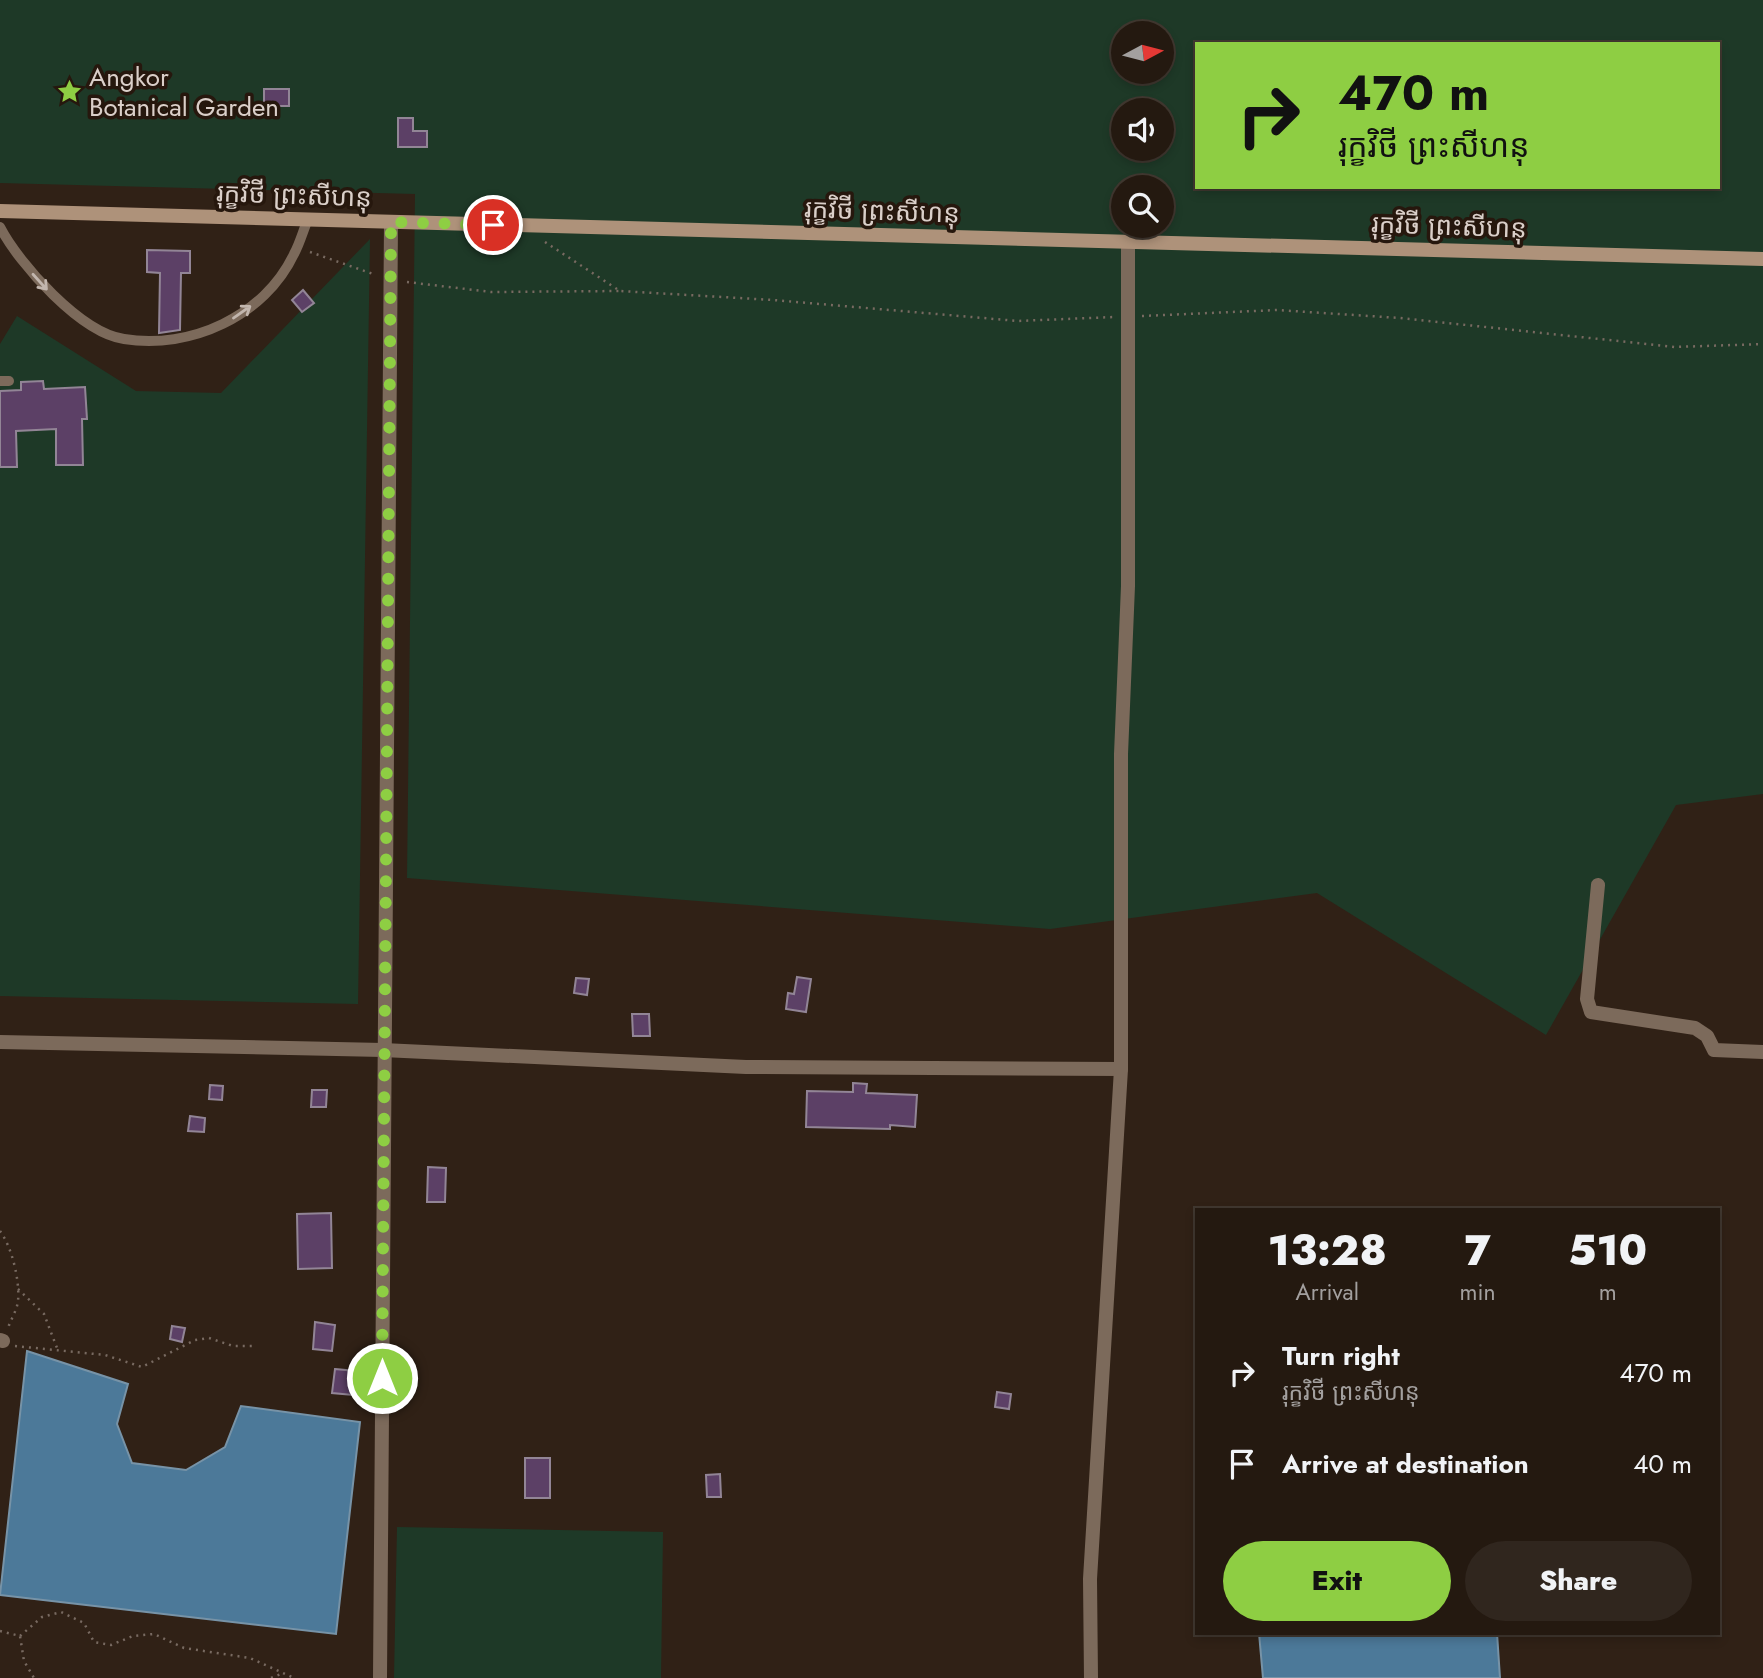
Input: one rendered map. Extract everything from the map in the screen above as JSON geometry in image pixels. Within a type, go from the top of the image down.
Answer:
[{"type":"street","name":"រុក្ខវិថី ព្រះសីហនុ","points":[[0,211],[1763,258]]},
{"type":"street","points":[[380,1678],[391,222]]},
{"type":"street","points":[[1091,1678],[1090,1579],[1121,1069],[1121,754],[1128,586],[1128,242]]},
{"type":"street","points":[[1598,885],[1587,999],[1591,1012],[1695,1028],[1707,1036],[1714,1050],[1763,1052]]},
{"type":"street","points":[[0,1042],[383,1050],[746,1067],[1121,1069]]},
{"type":"lane","points":[[0,227],[9,244],[44,287],[82,319],[122,339],[180,341],[221,326],[263,297],[297,247],[308,219]]},
{"type":"path","points":[[297,247],[392,281],[491,292],[620,291]]},
{"type":"path","points":[[0,1231],[6,1241],[17,1288],[16,1308],[1,1341],[32,1349],[57,1348],[105,1355],[142,1367],[195,1340],[209,1338],[233,1346],[256,1346]]},
{"type":"path","points":[[17,1288],[44,1314],[57,1348]]},
{"type":"path","points":[[20,1636],[42,1617],[61,1612],[83,1623],[94,1642],[101,1645],[142,1634],[154,1634],[184,1648],[250,1658],[294,1678]]},
{"type":"path","points":[[0,1631],[20,1636]]},
{"type":"path","points":[[20,1636],[24,1661],[34,1678]]},
{"type":"path","points":[[271,1678],[281,1674]]},
{"type":"green space","points":[[0,0],[1763,0],[1763,794],[1676,805],[1546,1035],[1317,893],[1050,929],[407,878],[415,194],[0,183]]},
{"type":"green space","points":[[370,239],[358,1004],[0,996],[0,344],[17,316],[136,391],[221,393]]},
{"type":"green space","points":[[397,1527],[663,1532],[661,1678],[394,1678]]},
{"type":"water","points":[[27,1351],[128,1384],[117,1424],[132,1463],[186,1470],[225,1447],[241,1406],[360,1422],[336,1634],[0,1595]]},
{"type":"water","points":[[1259,1635],[1497,1635],[1500,1678],[1263,1678]]},
{"type":"building","points":[[264,89],[289,89],[289,106],[264,106]]},
{"type":"building","points":[[398,118],[413,118],[413,131],[427,131],[427,147],[398,147]]},
{"type":"building","points":[[147,250],[190,251],[190,273],[181,273],[180,330],[159,333],[160,273],[147,272]]},
{"type":"building","points":[[303,290],[314,303],[302,312],[292,300]]},
{"type":"building","points":[[43,381],[44,389],[85,387],[87,419],[82,419],[83,465],[56,465],[56,429],[16,431],[17,467],[0,467],[0,391],[21,390],[21,382]]},
{"type":"building","points":[[797,977],[811,979],[806,1012],[786,1009],[788,993],[794,994]]},
{"type":"building","points":[[576,978],[589,979],[587,995],[574,993]]},
{"type":"building","points":[[632,1014],[649,1014],[650,1036],[633,1036]]},
{"type":"building","points":[[853,1083],[867,1084],[866,1093],[917,1095],[915,1127],[806,1127],[807,1091],[853,1092]]},
{"type":"building","points":[[210,1085],[223,1086],[222,1100],[209,1099]]},
{"type":"building","points":[[312,1090],[327,1090],[326,1107],[311,1107]]},
{"type":"building","points":[[190,1116],[205,1118],[204,1132],[188,1131]]},
{"type":"building","points":[[428,1167],[446,1168],[445,1202],[427,1202]]},
{"type":"building","points":[[331,1213],[332,1268],[298,1269],[297,1214]]},
{"type":"building","points":[[315,1322],[335,1325],[332,1351],[313,1349]]},
{"type":"building","points":[[172,1326],[185,1328],[182,1342],[170,1339]]},
{"type":"building","points":[[335,1369],[356,1371],[353,1395],[332,1393]]},
{"type":"building","points":[[997,1392],[1011,1394],[1009,1409],[995,1407]]},
{"type":"building","points":[[525,1458],[550,1458],[550,1498],[525,1498]]},
{"type":"building","points":[[720,1474],[721,1497],[707,1497],[706,1475]]},
{"type":"place","name":"Angkor Botanical Garden","points":[[69,92]]},
{"type":"route","points":[[382,1378],[391,222],[493,225]]}]
